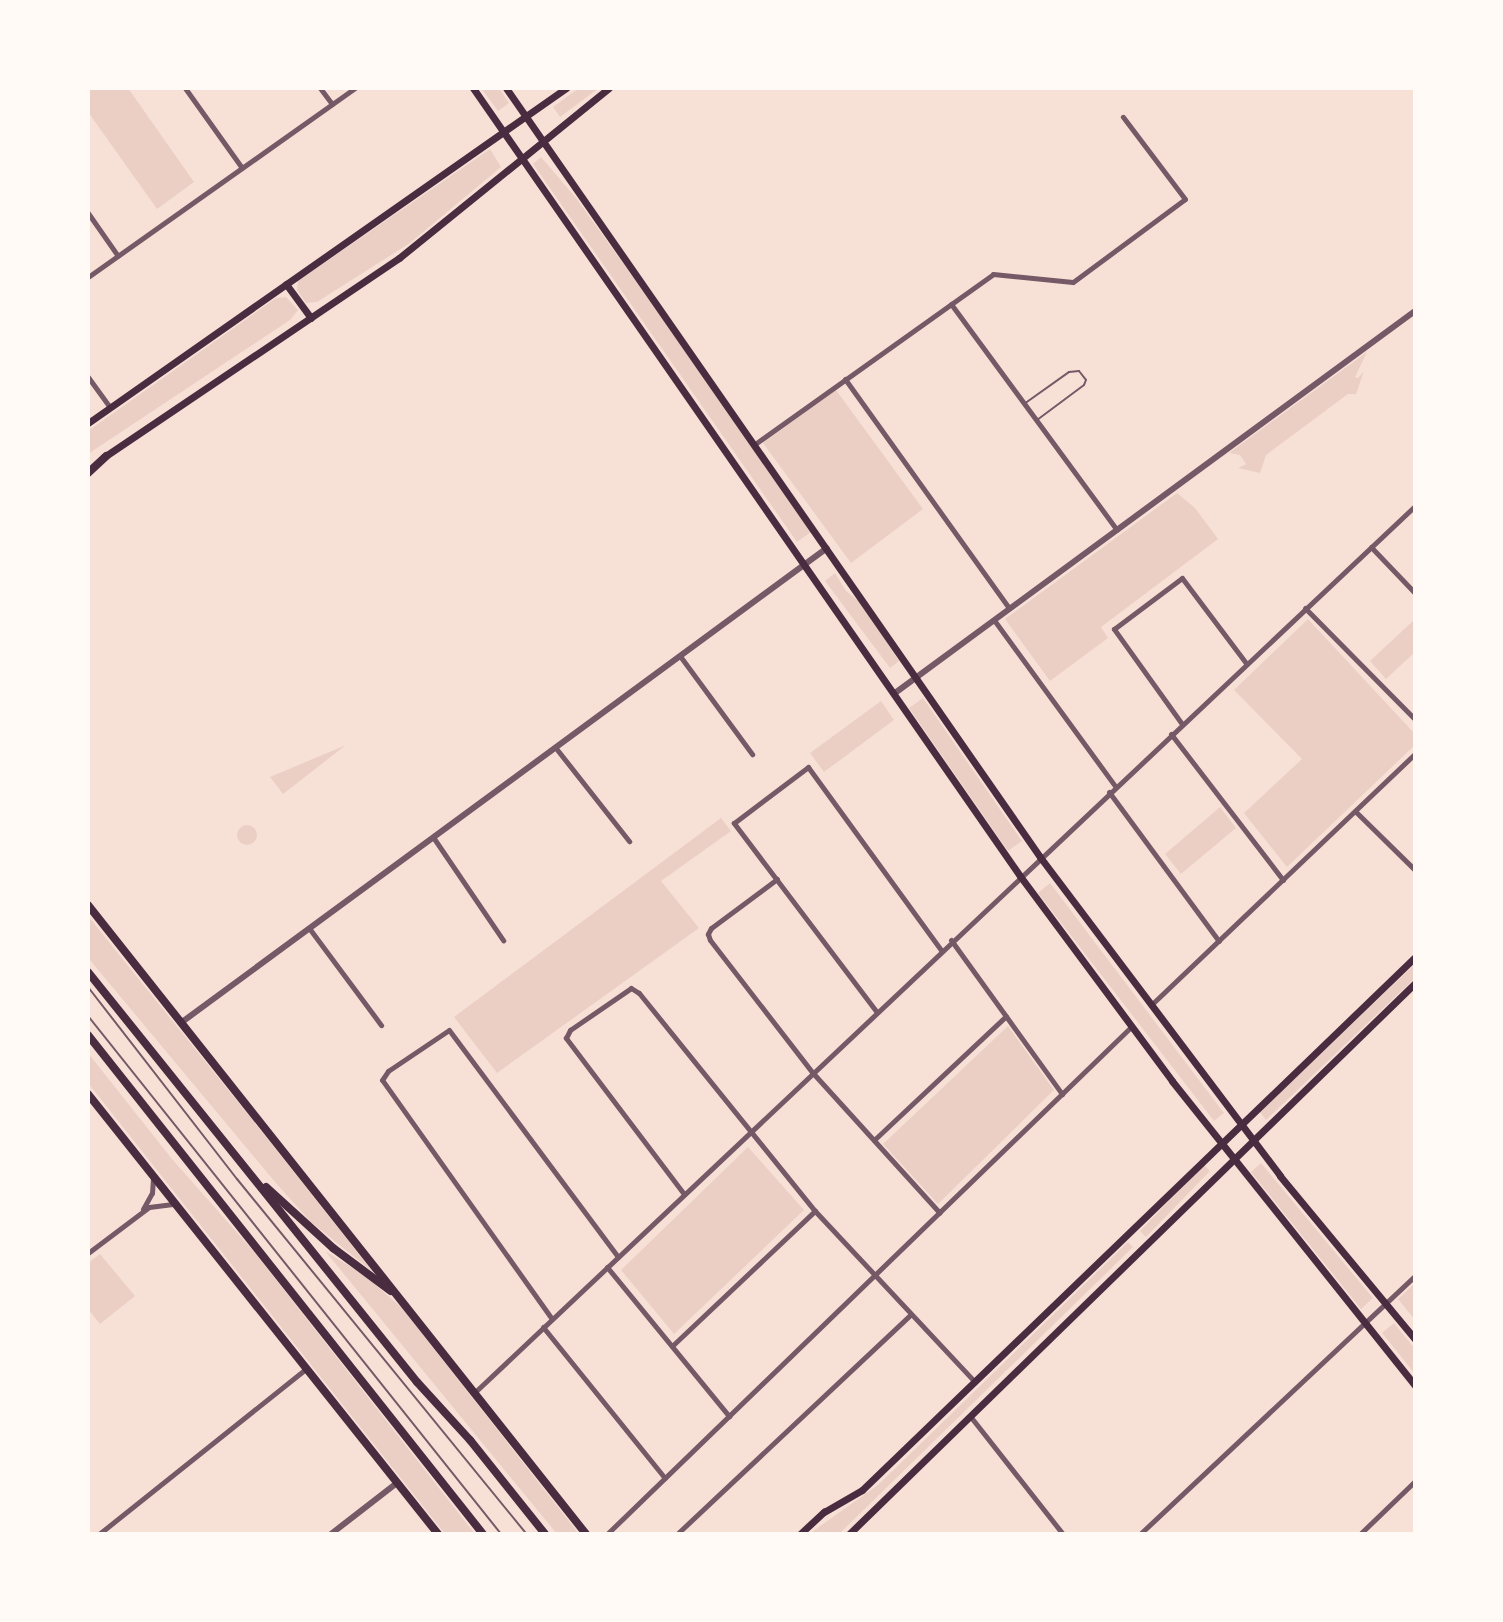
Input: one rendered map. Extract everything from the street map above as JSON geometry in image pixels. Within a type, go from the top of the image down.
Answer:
[{"type":"highway","points":[[88,470],[106,456]]},
{"type":"highway","points":[[88,905],[586,1534]]},
{"type":"highway","points":[[88,972],[545,1534]]},
{"type":"highway","points":[[88,1035],[483,1534]]},
{"type":"highway","points":[[88,1046],[113,1067]]},
{"type":"highway","points":[[88,1094],[93,1107],[153,1174],[438,1534]]},
{"type":"highway","points":[[246,1169],[333,1248],[404,1301]]},
{"type":"main road","points":[[473,88],[1020,876],[1233,1159],[1415,1385]]},
{"type":"main road","points":[[506,88],[1040,857],[1252,1140],[1415,1339]]},
{"type":"main road","points":[[88,423],[566,88]]},
{"type":"main road","points":[[106,456],[399,258],[609,88]]},
{"type":"main road","points":[[286,284],[311,318]]},
{"type":"main road","points":[[800,1534],[824,1512],[862,1490],[1415,957]]},
{"type":"main road","points":[[849,1534],[1415,983]]},
{"type":"main road","points":[[1130,1231],[1144,1246]]},
{"type":"street","points":[[185,88],[242,168]]},
{"type":"street","points":[[320,88],[332,104]]},
{"type":"street","points":[[88,277],[355,88]]},
{"type":"street","points":[[755,444],[993,274],[1073,282],[1185,199],[1123,117]]},
{"type":"street","points":[[88,213],[118,256]]},
{"type":"street","points":[[951,304],[1117,530]]},
{"type":"street","points":[[895,693],[1415,311]]},
{"type":"street","points":[[88,377],[110,407]]},
{"type":"street","points":[[845,379],[1009,608]]},
{"type":"street","points":[[475,1392],[951,940],[1415,506]]},
{"type":"street","points":[[1371,547],[1415,593]]},
{"type":"street","points":[[182,1022],[827,548]]},
{"type":"street","points":[[1182,724],[1114,629],[1182,578],[1246,663]]},
{"type":"street","points":[[1305,608],[1415,719]]},
{"type":"street","points":[[994,620],[1115,786]]},
{"type":"street","points":[[680,656],[752,754]]},
{"type":"street","points":[[1171,734],[1283,880]]},
{"type":"street","points":[[555,747],[629,841]]},
{"type":"street","points":[[1151,1005],[1415,754]]},
{"type":"street","points":[[876,1011],[734,823],[808,767],[941,950]]},
{"type":"street","points":[[1109,792],[1219,941]]},
{"type":"street","points":[[1355,811],[1415,870]]},
{"type":"street","points":[[433,837],[503,940]]},
{"type":"street","points":[[777,879],[711,928],[708,934],[812,1072],[940,1213]]},
{"type":"street","points":[[309,928],[381,1025]]},
{"type":"street","points":[[951,940],[1062,1094]]},
{"type":"street","points":[[684,1194],[566,1038],[570,1030],[631,988],[639,993],[815,1211],[975,1381]]},
{"type":"street","points":[[874,1140],[1006,1016]]},
{"type":"street","points":[[607,1534],[1131,1027]]},
{"type":"street","points":[[552,1319],[382,1080],[388,1071],[449,1030],[618,1257]]},
{"type":"street","points":[[139,1213],[152,1193],[153,1174]]},
{"type":"street","points":[[88,1253],[139,1213],[158,1204],[176,1204]]},
{"type":"street","points":[[672,1346],[815,1211]]},
{"type":"street","points":[[607,1267],[729,1416]]},
{"type":"street","points":[[1140,1534],[1415,1276]]},
{"type":"street","points":[[677,1534],[910,1315]]},
{"type":"street","points":[[543,1327],[665,1478]]},
{"type":"street","points":[[99,1534],[307,1368]]},
{"type":"street","points":[[970,1416],[1063,1534]]},
{"type":"street","points":[[1360,1534],[1415,1481]]},
{"type":"street","points":[[331,1534],[397,1483]]},
{"type":"lane","points":[[1024,404],[1073,370],[1086,380],[1036,420]]},
{"type":"lane","points":[[88,987],[228,1167],[527,1534]]},
{"type":"lane","points":[[88,1016],[501,1534]]},
{"type":"shaded area","points":[[88,88],[128,88],[194,182],[157,209],[88,112]]},
{"type":"shaded area","points":[[481,88],[499,88],[509,103],[498,111]]},
{"type":"shaded area","points":[[579,88],[599,88],[560,117],[553,107]]},
{"type":"shaded area","points":[[490,149],[501,167],[410,243],[317,302],[306,303],[297,290],[298,281]]},
{"type":"shaded area","points":[[541,157],[576,198],[811,532],[797,542],[533,164]]},
{"type":"shaded area","points":[[286,297],[298,310],[290,320],[88,454],[88,431],[276,298]]},
{"type":"shaded area","points":[[1367,352],[1355,377],[1358,378],[1364,371],[1356,394],[1348,394],[1266,455],[1260,473],[1238,468],[1246,464],[1240,455],[1229,453]]},
{"type":"shaded area","points":[[836,390],[923,509],[851,563],[763,443]]},
{"type":"shaded area","points":[[1177,493],[1195,508],[1218,539],[1101,627],[1108,638],[1050,681],[1005,619]]},
{"type":"shaded area","points":[[835,573],[846,591],[861,603],[899,661],[890,668],[825,581]]},
{"type":"shaded area","points":[[1308,619],[1415,734],[1415,745],[1287,867],[1244,813],[1302,759],[1234,690]]},
{"type":"shaded area","points":[[1415,619],[1415,652],[1386,679],[1370,661]]},
{"type":"shaded area","points":[[923,698],[1022,841],[1008,851],[909,708]]},
{"type":"shaded area","points":[[881,701],[894,720],[824,772],[810,753]]},
{"type":"shaded area","points":[[346,745],[283,794],[270,777]]},
{"type":"shaded area","points":[[1220,807],[1236,828],[1181,874],[1165,854]]},
{"type":"shaded area","points":[[721,818],[731,831],[661,881],[699,928],[497,1073],[454,1017]]},
{"type":"shaded area","points":[[247,825],[254,828],[257,835],[254,842],[247,845],[240,842],[237,835],[240,828]]},
{"type":"shaded area","points":[[1050,883],[1224,1113],[1214,1121],[1038,893]]},
{"type":"shaded area","points":[[88,916],[373,1272],[311,1222],[89,959]]},
{"type":"shaded area","points":[[1415,964],[1415,978],[1266,1120],[1260,1112]]},
{"type":"shaded area","points":[[1008,1026],[1054,1090],[938,1204],[883,1144]]},
{"type":"shaded area","points":[[88,1053],[172,1159],[255,1253],[475,1534],[445,1534],[88,1083]]},
{"type":"shaded area","points":[[748,1147],[804,1210],[674,1334],[621,1270]]},
{"type":"shaded area","points":[[1261,1163],[1373,1298],[1361,1309],[1251,1172]]},
{"type":"shaded area","points":[[1204,1165],[1210,1171],[1146,1237],[1140,1231]]},
{"type":"shaded area","points":[[1128,1242],[1133,1247],[839,1534],[809,1534],[878,1485]]},
{"type":"shaded area","points":[[325,1251],[364,1275],[401,1307],[579,1534],[557,1534]]},
{"type":"shaded area","points":[[100,1254],[135,1296],[100,1324],[88,1309],[88,1263]]},
{"type":"shaded area","points":[[1415,1283],[1415,1320],[1398,1299]]},
{"type":"shaded area","points":[[1394,1323],[1415,1349],[1415,1374],[1382,1333]]}]
